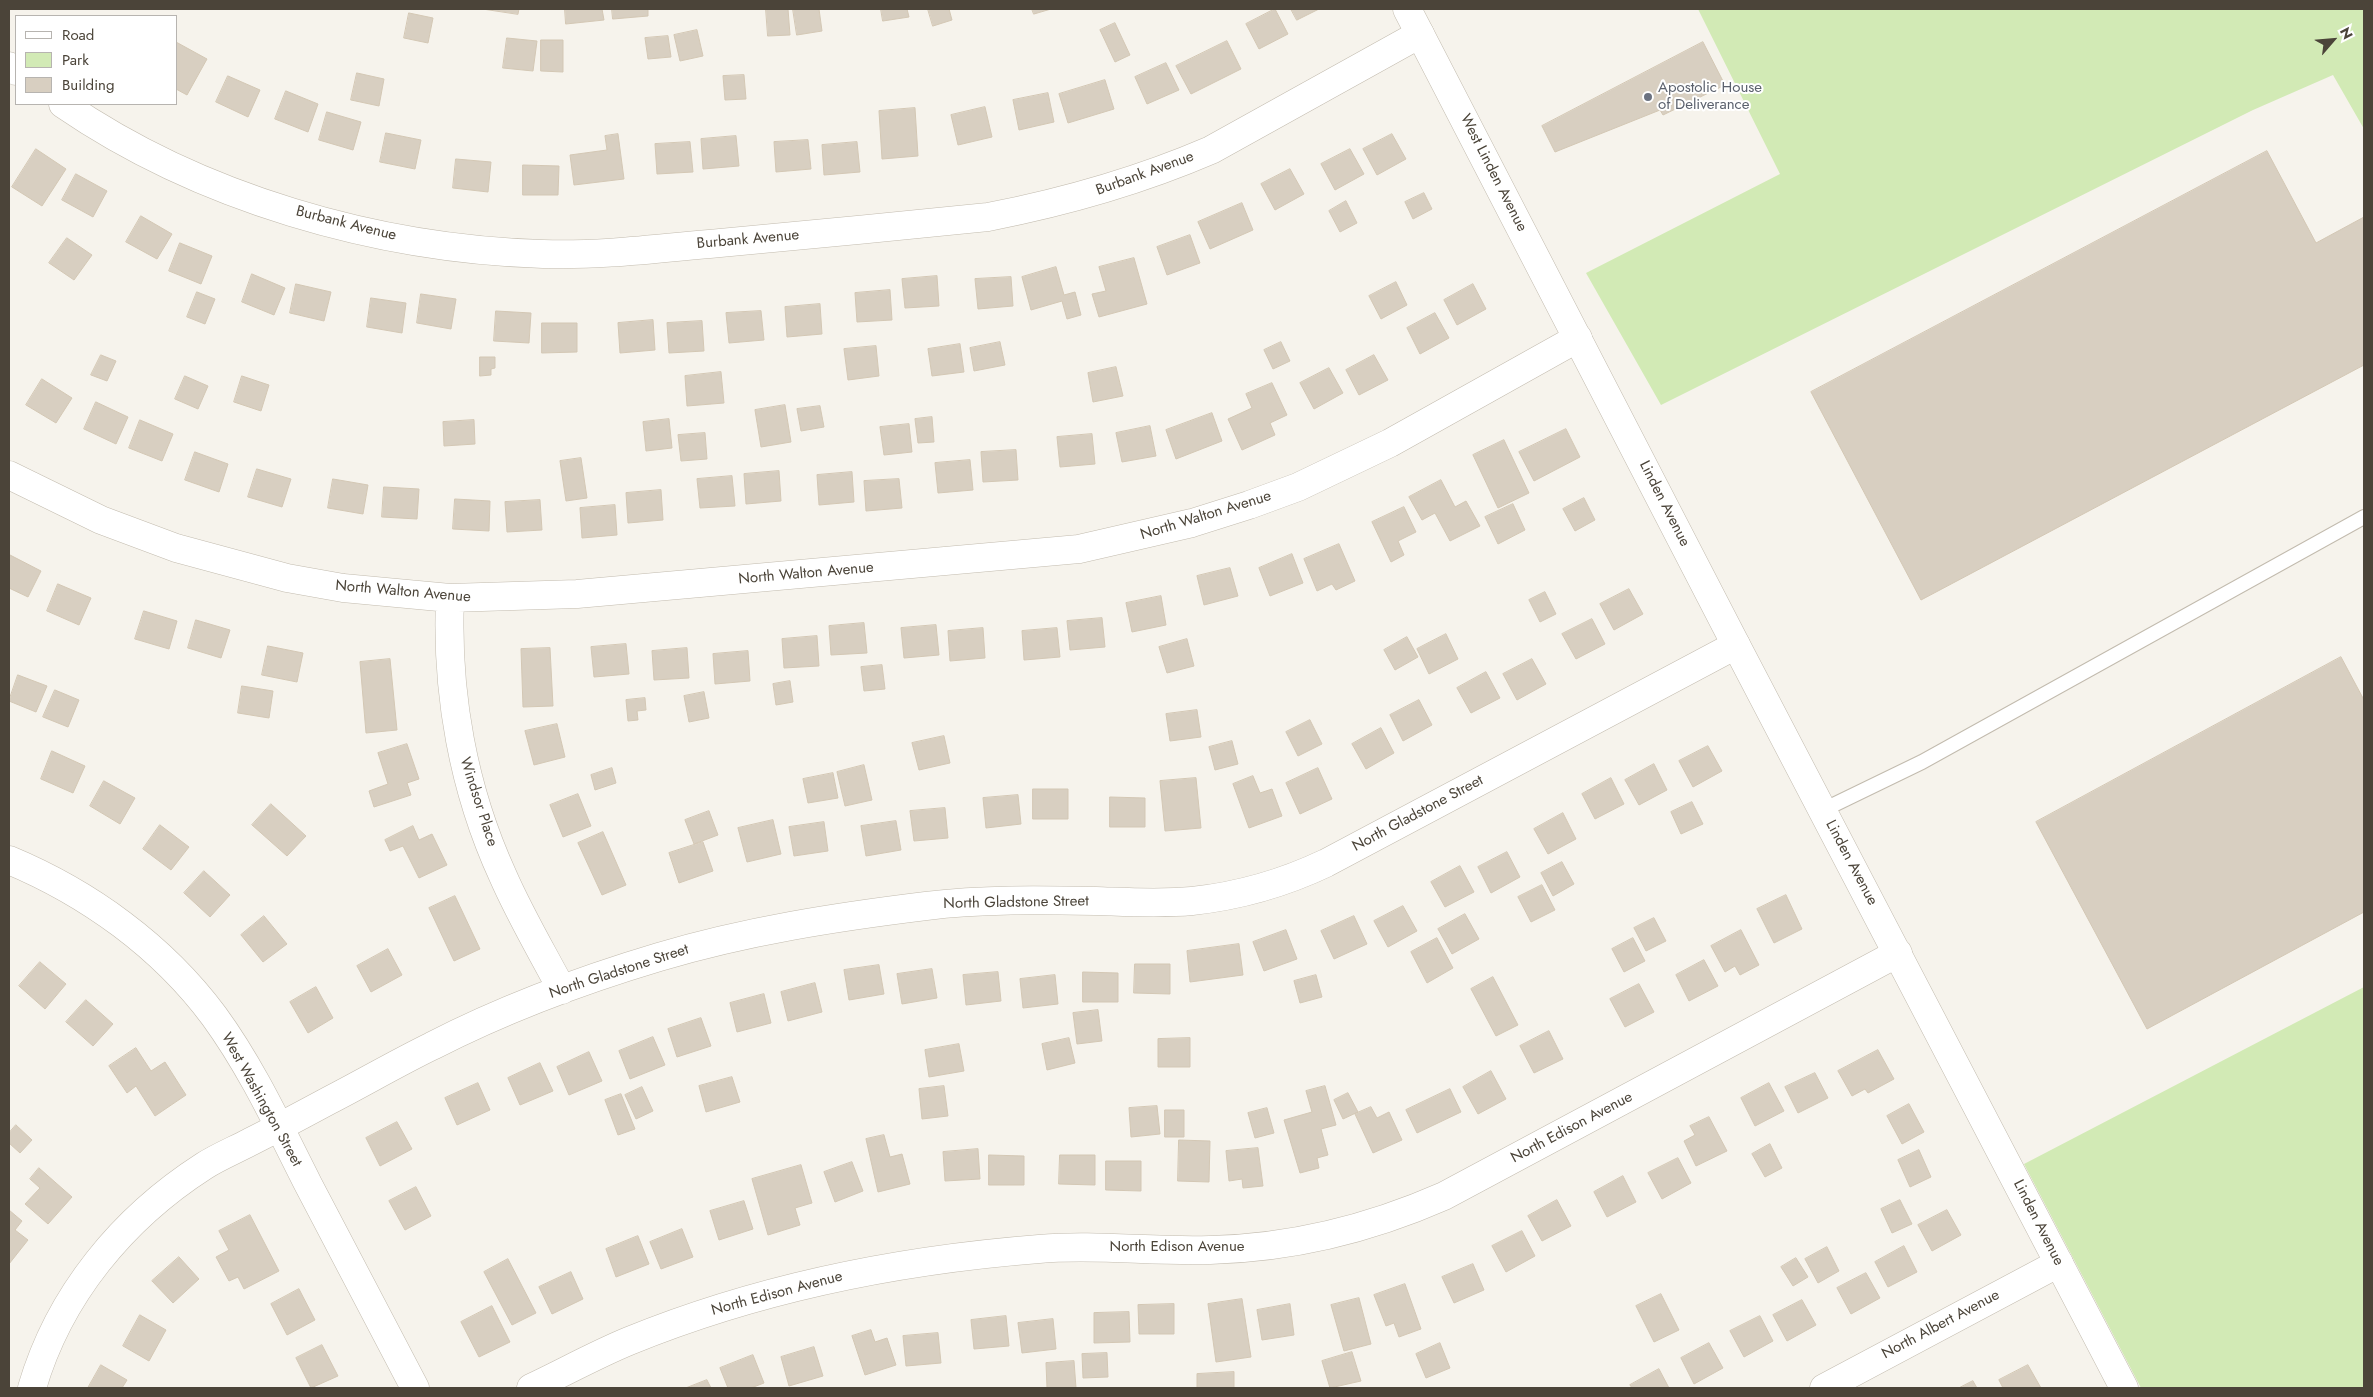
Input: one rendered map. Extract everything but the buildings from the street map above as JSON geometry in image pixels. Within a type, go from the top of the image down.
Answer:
[{"type":"street","name":"West Linden Avenue","points":[[1407,9],[1578,338]]},
{"type":"street","name":"Burbank Avenue","points":[[65,105],[155,159],[210,183],[268,204],[341,225],[413,241],[474,249],[544,254],[610,252],[988,217],[1043,207],[1092,194],[1175,165],[1211,150],[1420,34]]},
{"type":"street","name":"North Walton Avenue","points":[[9,475],[101,520],[176,548],[287,578],[343,588],[450,598],[518,598],[597,593],[1079,549],[1134,537],[1249,505],[1298,487],[1390,443],[1578,338]]},
{"type":"street","name":"Linden Avenue","points":[[1578,338],[2124,1388]]},
{"type":"street","name":"Windsor Place","points":[[450,598],[449,626],[454,705],[463,763],[502,875],[562,990]]},
{"type":"street","name":"North Gladstone Street","points":[[32,1388],[39,1364],[60,1319],[88,1273],[121,1234],[154,1201],[206,1164],[279,1128],[433,1045],[485,1021],[562,990],[660,956],[753,932],[932,905],[1041,900],[1191,901],[1268,885],[1296,877],[1326,864],[1736,645]]},
{"type":"street","name":"West Washington Street","points":[[9,860],[36,872],[85,899],[129,928],[177,972],[214,1016],[248,1070],[415,1388]]},
{"type":"street","name":"North Edison Avenue","points":[[530,1388],[628,1341],[727,1306],[856,1273],[915,1263],[1039,1249],[1088,1247],[1210,1250],[1263,1246],[1308,1240],[1394,1217],[1444,1196],[1898,953]]},
{"type":"street","name":"North Albert Avenue","points":[[1824,1388],[2059,1263]]},
{"type":"lane","points":[[1823,810],[1922,762],[2364,517]]},
{"type":"green space","points":[[1698,9],[2364,9],[2364,129],[2333,75],[2253,110],[1661,405],[1586,273],[1780,174]]},
{"type":"green space","points":[[2364,987],[2364,1388],[2141,1388],[2024,1164]]},
{"type":"place","name":"Apostolic House of Deliverance","points":[[1648,97]]}]
